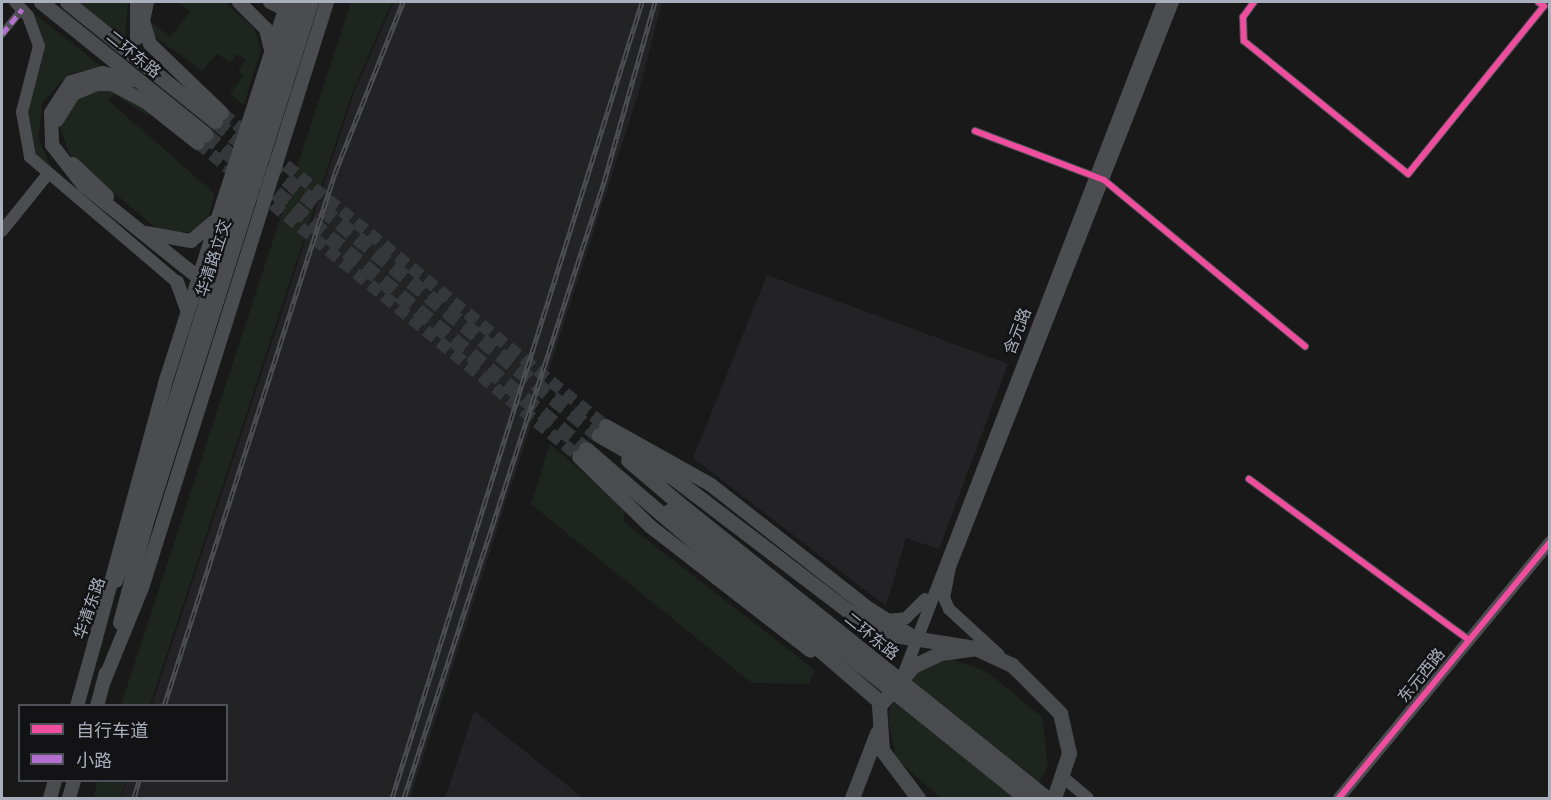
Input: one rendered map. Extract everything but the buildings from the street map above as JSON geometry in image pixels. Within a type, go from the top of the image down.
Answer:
[{"type":"highway","name":"二环东路","points":[[41,2],[148,88],[201,139]]},
{"type":"highway","name":"二环东路","points":[[67,2],[188,99],[219,117]]},
{"type":"highway","points":[[603,430],[672,506]]},
{"type":"highway","points":[[603,430],[675,479],[848,611],[894,635],[975,648],[999,655],[1060,713],[1069,746],[1064,778],[1054,798]]},
{"type":"highway","points":[[582,453],[672,506]]},
{"type":"highway","points":[[607,467],[661,519],[820,646],[838,668],[880,702]]},
{"type":"highway","name":"二环东路","points":[[672,506],[1026,798]]},
{"type":"highway","name":"二环东路","points":[[672,506],[1047,798]]},
{"type":"highway","points":[[852,798],[877,733],[880,702],[904,673],[930,657],[975,648]]},
{"type":"highway","points":[[877,733],[889,765],[912,797]]},
{"type":"main road","points":[[137,2],[134,20],[140,46],[188,99]]},
{"type":"main road","points":[[147,2],[144,27],[150,44],[219,117]]},
{"type":"main road","points":[[239,2],[268,32],[269,59]]},
{"type":"main road","points":[[270,2],[286,6],[321,22]]},
{"type":"main road","name":"华清路立交","points":[[141,523],[300,2]]},
{"type":"main road","name":"华清路立交","points":[[141,523],[312,2]]},
{"type":"main road","points":[[104,681],[142,588],[327,2]]},
{"type":"main road","name":"含元路","points":[[999,655],[952,614],[945,591],[1163,2]]},
{"type":"main road","name":"含元路","points":[[904,673],[934,585],[1099,177],[1173,2]]},
{"type":"main road","points":[[19,5],[40,53],[23,106],[23,132],[30,157],[47,175],[181,280],[187,303],[184,323]]},
{"type":"main road","points":[[94,645],[114,557],[192,296],[286,6]]},
{"type":"main road","points":[[148,88],[117,74],[81,77],[63,90],[51,113],[50,138],[62,163],[145,232],[192,296],[230,311]]},
{"type":"main road","points":[[122,213],[60,145],[56,125],[73,94],[101,83],[126,89],[201,139]]},
{"type":"main road","points":[[249,120],[252,132],[274,141],[286,134]]},
{"type":"main road","points":[[2,231],[47,175]]},
{"type":"main road","points":[[226,189],[235,182],[257,190],[264,204]]},
{"type":"main road","points":[[145,232],[170,241],[195,240],[213,223],[222,205]]},
{"type":"main road","points":[[181,280],[198,280],[235,295]]},
{"type":"main road","points":[[603,430],[711,485],[917,639]]},
{"type":"main road","points":[[582,453],[651,527],[838,668]]},
{"type":"main road","name":"华清东路","points":[[77,704],[94,645],[141,523]]},
{"type":"main road","name":"华清东路","points":[[97,704],[141,523]]},
{"type":"main road","name":"东元西路","points":[[1339,798],[1550,542]]},
{"type":"main road","points":[[848,611],[889,620],[911,615],[934,585]]},
{"type":"main road","points":[[1064,778],[1088,798]]},
{"type":"main road","points":[[50,798],[55,782]]},
{"type":"main road","points":[[69,798],[73,782]]},
{"type":"street","points":[[1254,2],[1243,17],[1244,41],[1408,174],[1544,6],[1538,2]]},
{"type":"street","points":[[2,34],[19,5]]},
{"type":"street","points":[[975,130],[1099,177],[1305,346]]},
{"type":"street","points":[[1249,479],[1468,639]]},
{"type":"shaded area","points":[[79,2],[128,2],[125,39]]},
{"type":"shaded area","points":[[178,2],[225,2],[254,28],[261,49],[244,105],[230,94],[243,76],[239,69],[246,60],[237,54],[230,63],[217,53],[202,71],[147,31],[145,17],[170,37],[190,12]]},
{"type":"shaded area","points":[[351,2],[392,2],[353,91],[150,704],[121,704]]},
{"type":"shaded area","points":[[394,2],[662,2],[638,95],[410,798],[121,798],[127,782],[228,782],[228,704],[152,704],[355,90]]},
{"type":"shaded area","points":[[21,3],[102,67],[68,74],[43,102],[38,138],[52,170],[37,158],[29,140],[27,117],[42,53]]},
{"type":"shaded area","points":[[95,88],[117,92],[150,112],[148,116],[115,95],[108,100],[215,194],[207,220],[195,231],[162,233],[70,156],[59,123],[69,102]]},
{"type":"shaded area","points":[[767,275],[1008,364],[939,549],[906,538],[886,606],[693,458]]},
{"type":"shaded area","points":[[550,444],[625,508],[623,521],[815,670],[809,684],[752,683],[531,504]]},
{"type":"shaded area","points":[[950,659],[986,671],[1042,717],[1048,767],[1030,798],[940,798],[896,758],[888,719],[892,700],[917,672]]},
{"type":"shaded area","points":[[474,711],[522,749],[583,798],[445,798]]},
{"type":"shaded area","points":[[98,782],[126,782],[120,798],[93,798]]},
{"type":"tunnel","points":[[222,113],[252,137]]},
{"type":"tunnel","points":[[215,121],[599,435]]},
{"type":"tunnel","points":[[205,134],[586,449]]},
{"type":"tunnel","points":[[198,143],[238,176]]},
{"type":"tunnel","points":[[272,154],[606,426]]},
{"type":"tunnel","points":[[259,193],[579,457]]},
{"type":"railway","points":[[165,704],[335,173],[403,2]]},
{"type":"railway","points":[[392,798],[642,2]]},
{"type":"railway","points":[[404,798],[604,182],[655,2]]},
{"type":"railway","points":[[134,798],[138,782]]},
{"type":"marked path","points":[[2,34],[22,9]]},
{"type":"cycle path","points":[[1254,2],[1243,17],[1244,41],[1408,174],[1544,6],[1538,2]]},
{"type":"cycle path","points":[[975,131],[1104,180],[1305,346]]},
{"type":"cycle path","points":[[1249,479],[1468,639]]},
{"type":"cycle path","points":[[1339,798],[1550,542]]}]
